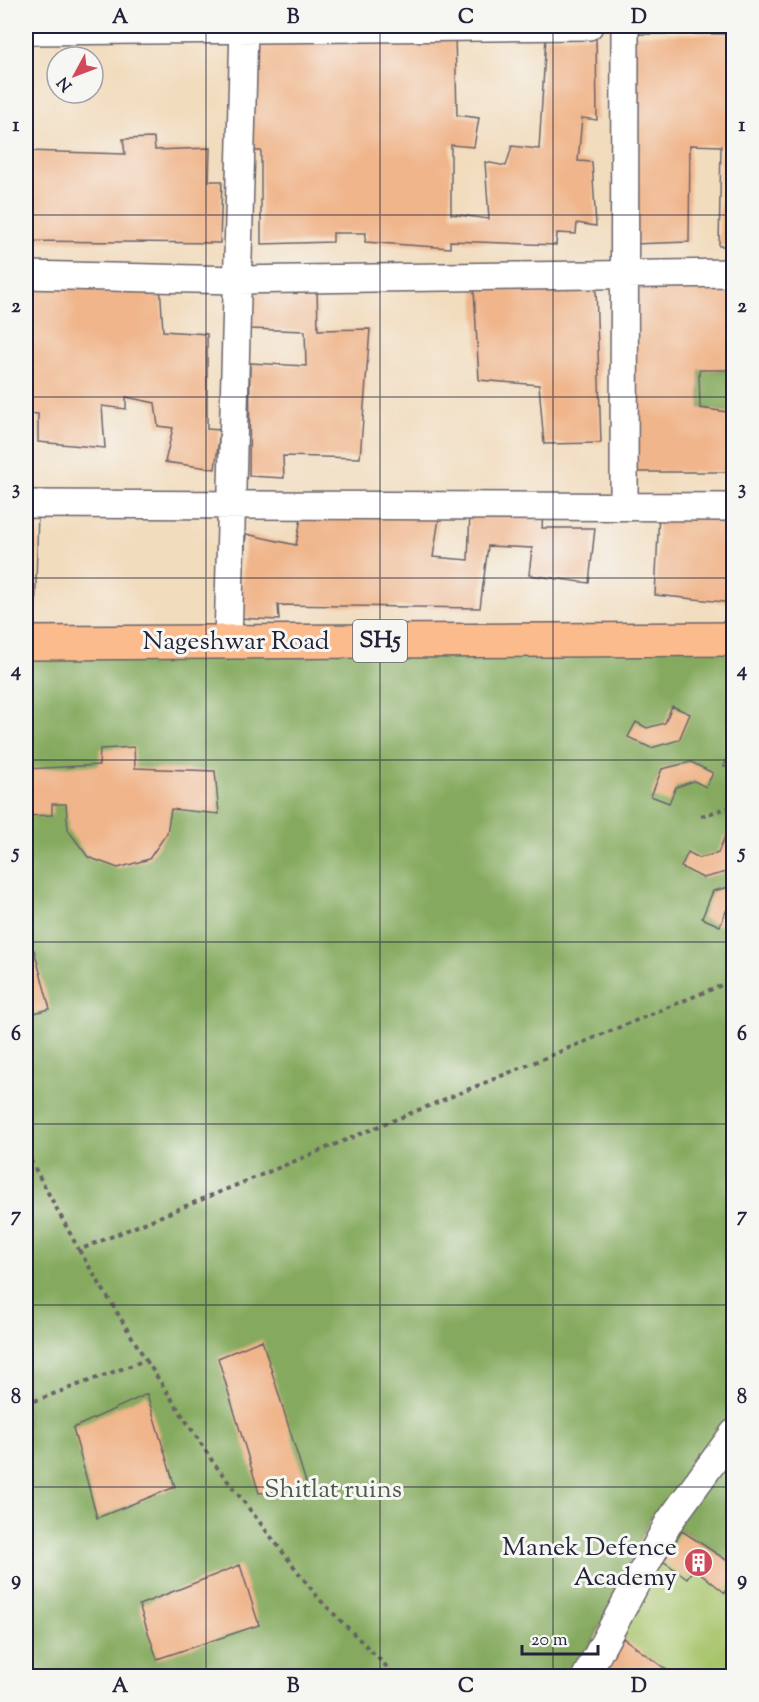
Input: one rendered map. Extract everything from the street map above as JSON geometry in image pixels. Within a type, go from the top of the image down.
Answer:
[{"type":"main road","name":"Nageshwar Road","points":[[26,644],[734,639]]},
{"type":"street","points":[[26,31],[244,27],[589,26]]},
{"type":"street","points":[[624,506],[625,26]]},
{"type":"street","points":[[228,642],[244,27]]},
{"type":"street","points":[[26,275],[237,280],[734,273]]},
{"type":"street","points":[[26,504],[231,503],[734,507]]},
{"type":"street","points":[[586,1677],[669,1522],[734,1434]]},
{"type":"path","points":[[701,816],[734,806]]},
{"type":"path","points":[[78,1250],[734,980]]},
{"type":"path","points":[[26,1152],[78,1250],[213,1462],[319,1599],[396,1677]]},
{"type":"path","points":[[26,1404],[146,1360]]},
{"type":"green space","points":[[699,370],[733,370],[733,413],[700,408]]},
{"type":"green space","name":"Shitlat ruins","points":[[733,639],[733,1565],[669,1522],[706,1471],[650,1519],[577,1676],[26,1676],[26,643]]},
{"type":"green space","points":[[733,1434],[733,1676],[586,1676]]},
{"type":"building","points":[[455,34],[457,115],[479,118],[474,147],[451,145],[451,214],[489,219],[485,162],[506,166],[512,146],[539,149],[546,37],[596,36],[597,120],[582,118],[578,161],[592,162],[596,226],[577,223],[576,234],[557,233],[556,245],[450,241],[450,248],[365,242],[366,233],[333,233],[333,242],[261,244],[261,151],[249,151],[252,38]]},
{"type":"building","points":[[630,34],[734,34],[734,246],[719,246],[721,146],[690,145],[689,242],[632,244]]},
{"type":"building","points":[[154,138],[155,150],[210,148],[209,181],[222,181],[220,243],[26,241],[26,151],[125,154],[123,139]]},
{"type":"building","points":[[734,277],[734,370],[699,370],[700,408],[734,413],[734,472],[631,472],[633,283]]},
{"type":"building","points":[[160,283],[163,331],[207,334],[207,429],[220,430],[215,469],[165,462],[173,428],[158,426],[155,403],[126,397],[126,409],[102,406],[105,448],[38,442],[38,414],[26,413],[26,288]]},
{"type":"building","points":[[317,288],[318,330],[370,329],[360,458],[283,456],[284,478],[249,476],[250,363],[306,366],[305,331],[249,329],[247,289]]},
{"type":"building","points":[[596,288],[601,443],[544,444],[539,385],[479,380],[474,289]]},
{"type":"building","points":[[38,510],[35,621],[26,620],[26,511]]},
{"type":"building","points":[[543,511],[542,528],[595,528],[589,583],[529,575],[532,548],[488,546],[480,608],[278,605],[279,620],[239,618],[246,534],[296,545],[302,513],[440,512],[433,557],[468,560],[470,512]]},
{"type":"building","points":[[659,512],[734,518],[734,603],[655,595]]},
{"type":"building","points":[[672,706],[690,714],[679,740],[651,748],[628,737],[636,722],[647,728],[665,723]]},
{"type":"building","points":[[734,745],[734,770],[724,766]]},
{"type":"building","points":[[134,747],[135,768],[215,771],[219,814],[171,809],[167,833],[149,859],[118,868],[88,857],[68,830],[66,804],[52,804],[52,815],[26,816],[26,769],[99,765],[100,749]]},
{"type":"building","points":[[691,762],[713,773],[706,787],[694,781],[676,787],[669,803],[651,796],[662,769]]},
{"type":"building","points":[[725,836],[734,841],[731,871],[703,878],[681,867],[688,852],[699,858],[718,853]]},
{"type":"building","points":[[734,886],[734,907],[727,909],[720,926],[702,918],[713,891]]},
{"type":"building","points":[[34,950],[50,1009],[26,1015],[26,954]]},
{"type":"building","points":[[262,1340],[308,1489],[259,1493],[218,1358]]},
{"type":"building","points":[[147,1394],[175,1487],[97,1518],[73,1428]]},
{"type":"building","name":"Manek Defence Academy","points":[[682,1531],[734,1565],[734,1578],[725,1593],[694,1568],[687,1578],[663,1561]]},
{"type":"building","points":[[240,1565],[259,1625],[157,1659],[139,1605]]},
{"type":"building","name":"Manek Defence Academy","points":[[623,1638],[675,1676],[618,1676],[605,1667]]},
{"type":"place","name":"Manek Defence Academy","points":[[698,1563]]}]
